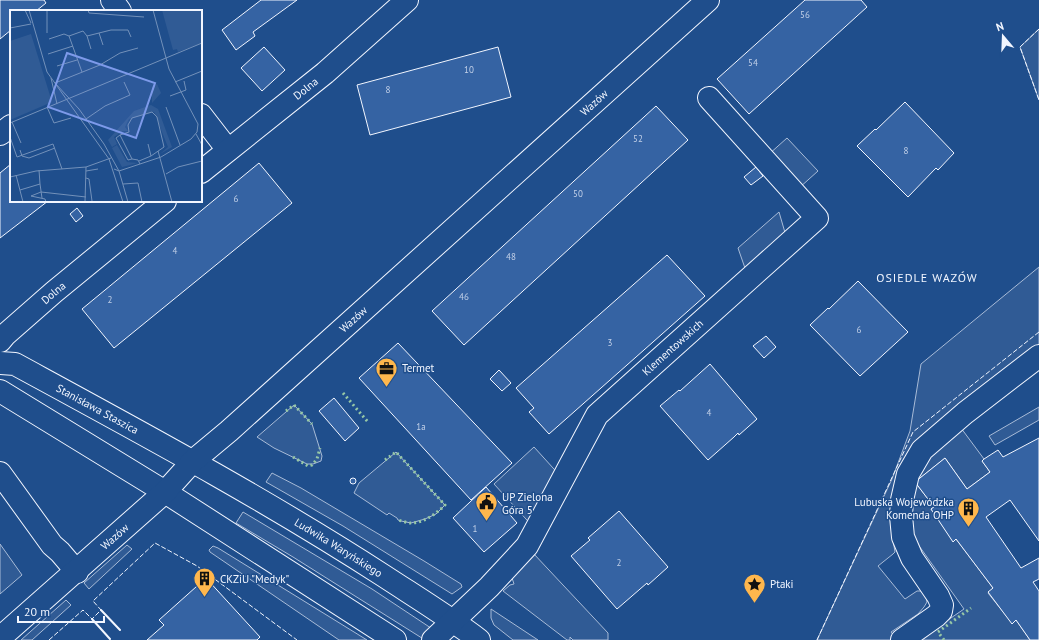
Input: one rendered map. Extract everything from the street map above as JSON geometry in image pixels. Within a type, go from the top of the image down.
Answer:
[{"type":"street","points":[[112,0],[119,10]]},
{"type":"street","name":"Dolna","points":[[202,171],[324,73],[407,0]]},
{"type":"street","name":"Wazów","points":[[0,638],[77,572],[165,492],[193,461],[229,431],[708,0]]},
{"type":"street","name":"Klementowskich","points":[[453,621],[489,587],[527,546],[597,415],[817,218],[709,98]]},
{"type":"street","points":[[202,116],[228,150]]},
{"type":"street","points":[[0,134],[10,127]]},
{"type":"street","name":"Dolna","points":[[0,341],[5,334],[54,292],[165,202]]},
{"type":"street","points":[[902,640],[936,616],[941,611],[942,605],[938,596],[912,558],[903,537],[901,516],[902,500],[908,474],[922,450],[1039,356]]},
{"type":"street","name":"Stanisława Staszica","points":[[0,363],[15,364],[193,461]]},
{"type":"street","points":[[0,391],[165,492],[395,640]]},
{"type":"street","name":"Ludwika Waryńskiego","points":[[193,461],[333,543],[453,621],[479,640]]},
{"type":"street","points":[[0,474],[52,545],[77,572]]},
{"type":"street","points":[[434,640],[453,621]]},
{"type":"shaded area","points":[[1039,29],[1039,100],[1020,47]]},
{"type":"shaded area","points":[[787,138],[818,171],[799,188],[768,155]]},
{"type":"shaded area","points":[[779,212],[786,236],[746,271],[738,248]]},
{"type":"shaded area","points":[[1039,267],[1039,346],[931,431],[890,511],[895,552],[878,566],[905,599],[917,591],[921,591],[926,597],[927,602],[918,614],[891,632],[897,640],[817,640],[892,479],[910,431],[921,364]]},
{"type":"shaded area","points":[[294,405],[312,424],[322,456],[321,461],[313,464],[307,464],[274,448],[257,437]]},
{"type":"shaded area","points":[[1039,407],[1039,420],[995,445],[989,436]]},
{"type":"shaded area","points":[[961,428],[984,459],[982,461],[990,472],[967,489],[945,458],[915,482],[927,456],[938,445]]},
{"type":"shaded area","points":[[534,447],[563,479],[536,530],[494,484]]},
{"type":"shaded area","points":[[396,452],[445,505],[436,514],[411,523],[401,521],[389,513],[387,515],[354,493],[359,483]]},
{"type":"shaded area","points":[[272,473],[301,488],[424,561],[461,584],[462,587],[452,594],[343,526],[266,482]]},
{"type":"shaded area","points":[[915,482],[934,507],[931,509],[953,541],[956,539],[993,588],[988,593],[1012,623],[1016,620],[1030,640],[919,640],[964,609],[917,543],[912,532],[909,514]]},
{"type":"shaded area","points":[[243,512],[372,589],[449,640],[425,640],[236,523]]},
{"type":"shaded area","points":[[0,544],[22,575],[0,594]]},
{"type":"shaded area","points":[[127,545],[132,549],[89,589],[84,583]]},
{"type":"shaded area","points":[[213,546],[367,640],[339,640],[210,552],[209,550]]},
{"type":"shaded area","points":[[533,553],[608,633],[608,640],[573,640],[570,637],[570,640],[567,640],[503,591],[510,585],[514,584],[512,578]]},
{"type":"shaded area","points":[[66,600],[71,605],[32,640],[21,640]]},
{"type":"shaded area","points":[[491,609],[538,640],[513,640],[494,625],[491,618]]},
{"type":"building","points":[[0,0],[44,0],[46,3],[37,10],[10,10],[10,31],[0,39]]},
{"type":"building","points":[[261,0],[297,0],[253,32],[255,36],[236,50],[222,30]]},
{"type":"building","points":[[805,0],[861,0],[867,7],[749,114],[717,79]]},
{"type":"building","points":[[264,47],[285,70],[262,91],[241,68]]},
{"type":"building","points":[[498,47],[511,97],[370,135],[357,85]]},
{"type":"building","points":[[905,102],[954,153],[938,170],[936,168],[908,197],[857,146]]},
{"type":"building","points":[[656,106],[688,140],[464,345],[432,311]]},
{"type":"building","points":[[259,163],[292,203],[114,348],[82,309]]},
{"type":"building","points":[[10,165],[10,202],[47,202],[0,238],[0,173]]},
{"type":"building","points":[[756,167],[763,176],[751,185],[744,177]]},
{"type":"building","points":[[77,208],[83,216],[76,222],[70,214]]},
{"type":"building","points":[[667,255],[705,296],[549,434],[529,412],[534,408],[516,388]]},
{"type":"building","points":[[858,281],[908,332],[860,376],[810,325]]},
{"type":"building","points":[[766,336],[776,347],[764,358],[753,346]]},
{"type":"building","points":[[398,343],[512,463],[471,500],[359,378]]},
{"type":"building","points":[[710,364],[757,419],[739,435],[738,433],[708,460],[660,406],[679,390],[680,391]]},
{"type":"building","points":[[499,370],[511,383],[502,391],[490,379]]},
{"type":"building","points":[[334,398],[359,428],[345,441],[319,411]]},
{"type":"building","name":"Lubuska Wojewódzka Komenda OHP","points":[[1039,438],[1039,541],[1010,500],[986,517],[1021,568],[1039,558],[1039,579],[1033,582],[1039,591],[1039,640],[1030,640],[1016,620],[1012,624],[988,592],[993,588],[956,539],[953,542],[931,509],[934,507],[915,482],[945,458],[967,489],[990,472],[982,461],[984,459],[998,450],[1003,457]]},
{"type":"building","points":[[353,478],[356,481],[353,484],[350,481]]},
{"type":"building","points":[[486,487],[517,523],[484,552],[453,518]]},
{"type":"building","points":[[619,511],[668,567],[617,609],[571,556],[590,540],[588,538]]},
{"type":"building","name":"CKZiU \"Medyk\"","points":[[206,578],[260,637],[257,640],[147,640],[164,625],[159,620]]},
{"type":"hedge","points":[[343,393],[368,422]]},
{"type":"hedge","points":[[286,411],[294,405],[312,424]]},
{"type":"hedge","points":[[293,457],[308,466],[312,465],[317,459],[320,448]]},
{"type":"hedge","points":[[385,460],[396,452],[445,505],[434,514],[416,523],[398,520]]},
{"type":"hedge","points":[[944,640],[938,632],[971,608]]},
{"type":"fence","points":[[1039,29],[1020,47],[1039,100]]},
{"type":"fence","points":[[817,640],[913,432],[1039,332]]},
{"type":"fence","points":[[49,640],[83,610],[92,619],[101,610],[93,601],[155,543],[197,566],[297,640]]},
{"type":"wall","points":[[101,610],[120,630]]},
{"type":"wall","points":[[92,619],[110,639]]},
{"type":"place","name":"Termet","points":[[387,388]]},
{"type":"place","name":"UP Zielona Góra 5","points":[[487,522]]},
{"type":"place","name":"Lubuska Wojewódzka Komenda OHP","points":[[969,528]]},
{"type":"place","name":"CKZiU \"Medyk\"","points":[[204,598]]},
{"type":"place","name":"Ptaki","points":[[755,604]]},
{"type":"district","name":"OSIEDLE WAZÓW","points":[[927,277]]}]
